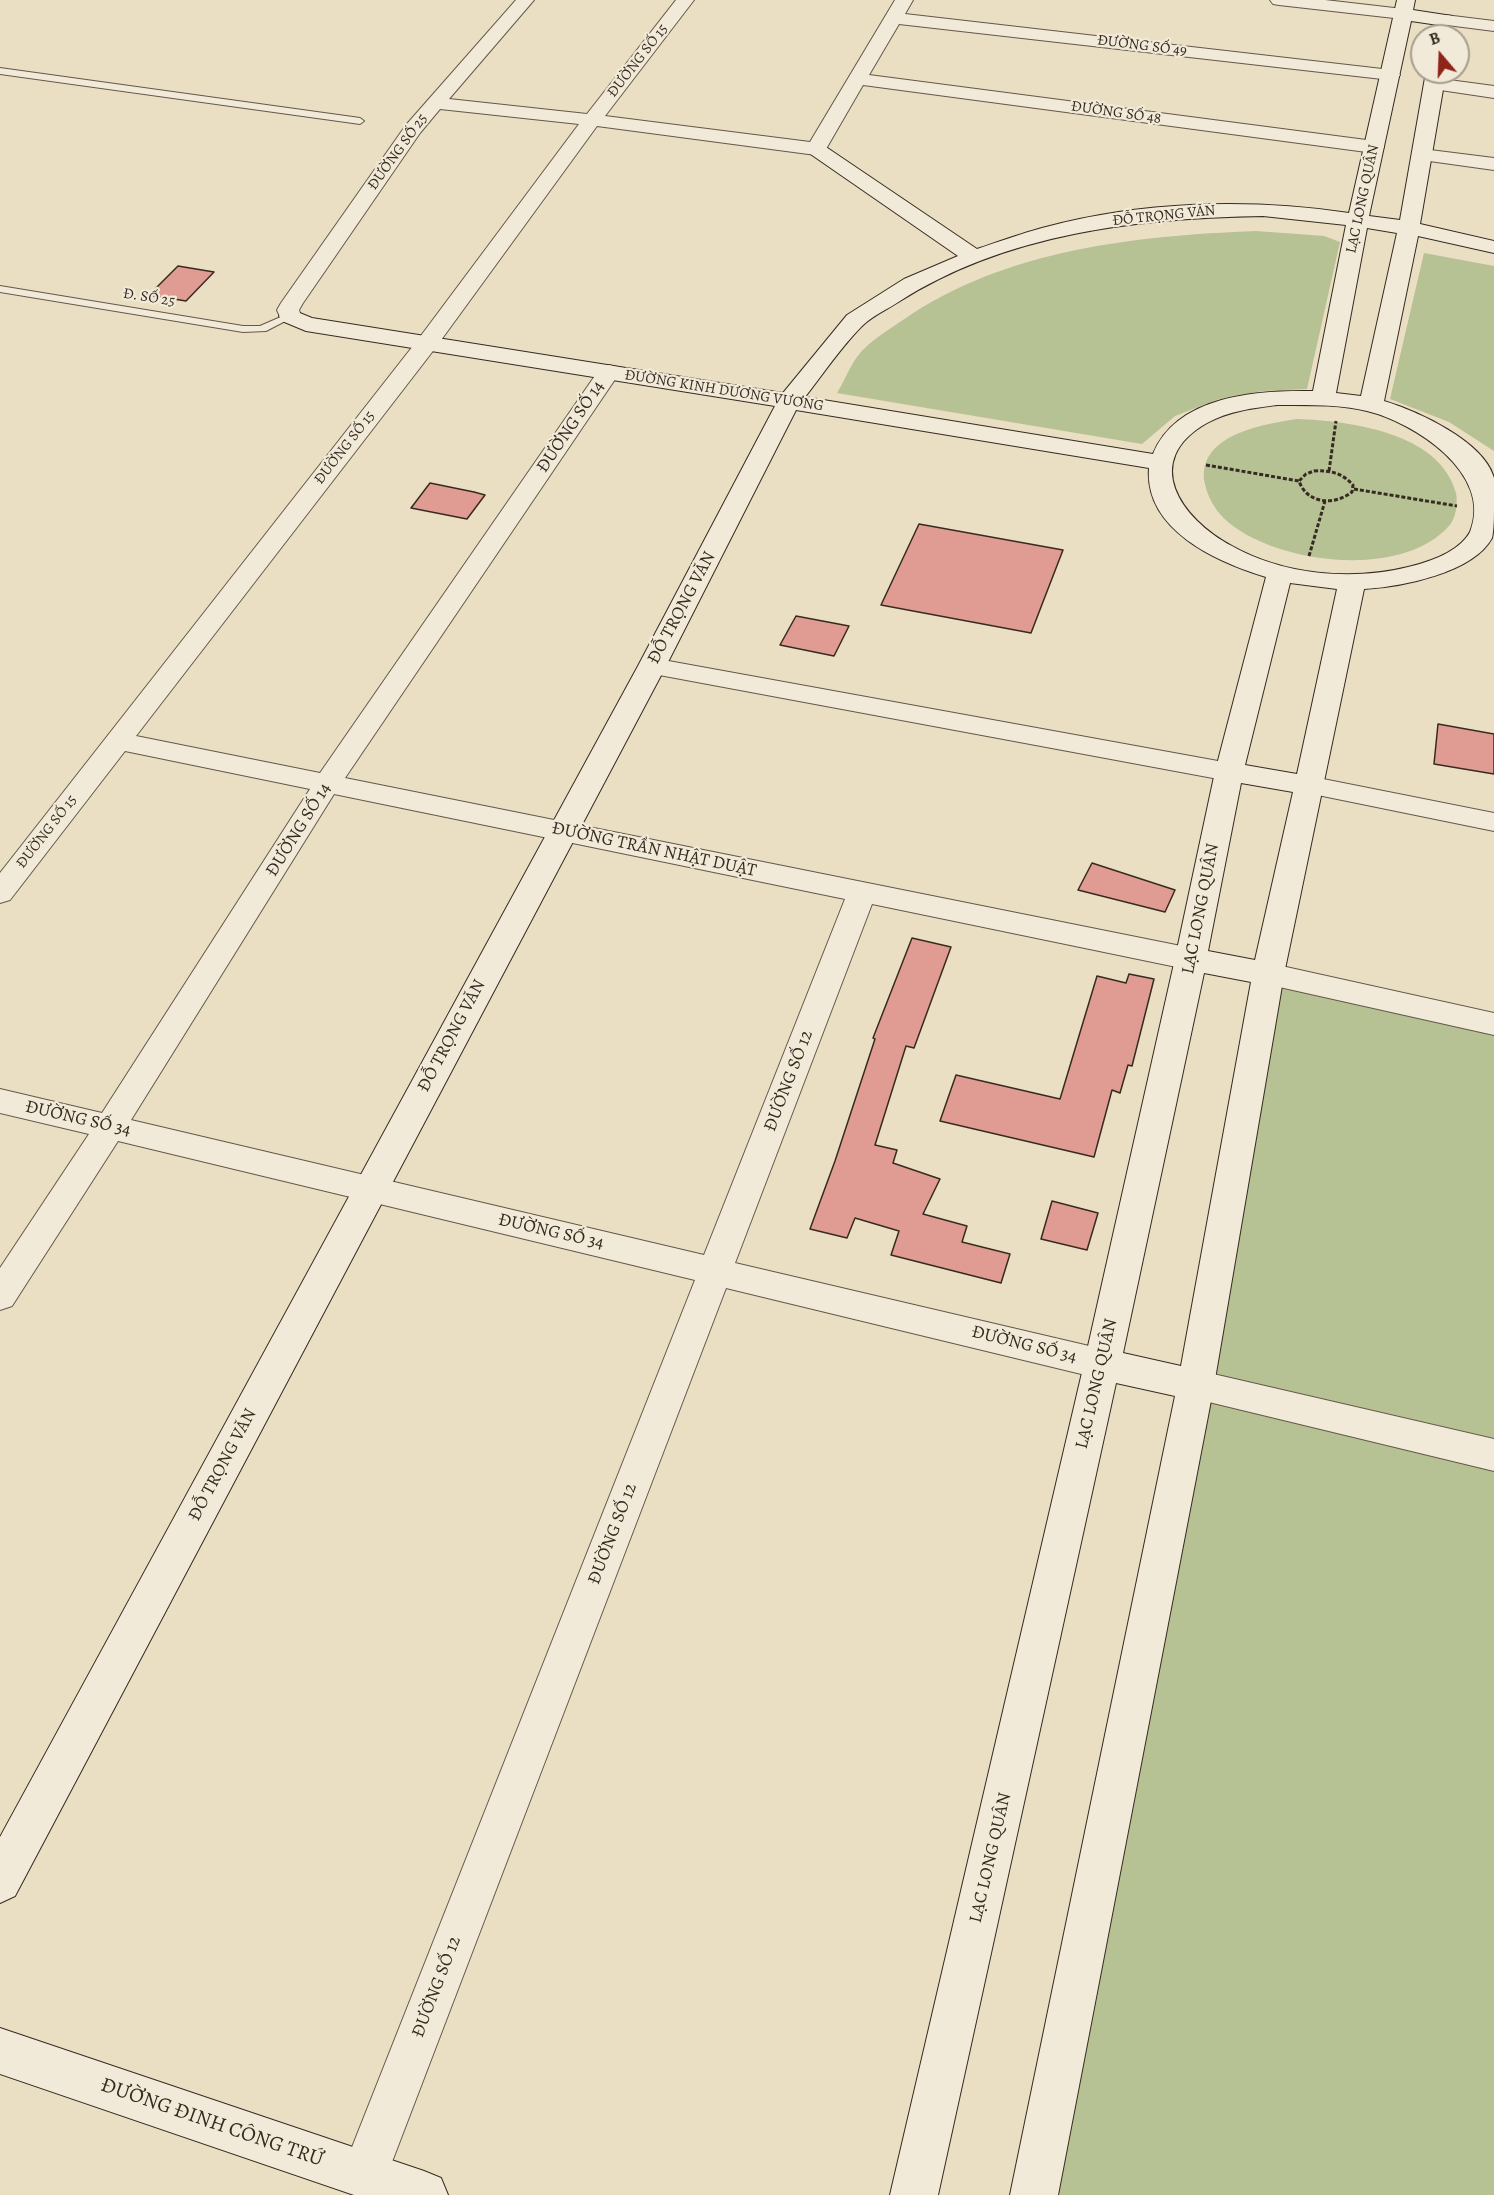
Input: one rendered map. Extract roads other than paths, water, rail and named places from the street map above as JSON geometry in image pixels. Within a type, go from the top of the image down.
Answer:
[{"type":"main road","points":[[1444,24],[1449,0]]},
{"type":"main road","points":[[1405,7],[1436,24]]},
{"type":"main road","name":"LẠC LONG QUÂN","points":[[1323,398],[1358,220],[1405,7]]},
{"type":"main road","points":[[1371,405],[1409,228],[1434,84]]},
{"type":"main road","points":[[816,149],[974,257]]},
{"type":"main road","name":"ĐỖ TRỌNG VĂN","points":[[0,1881],[652,666],[789,402],[855,320],[912,284],[974,257],[1047,233],[1122,219],[1193,211],[1263,210],[1409,228],[1494,247]]},
{"type":"main road","name":"ĐƯỜNG KINH DƯƠNG VƯƠNG","points":[[290,316],[306,324],[1159,462]]},
{"type":"main road","points":[[1277,398],[1323,398],[1371,405],[1404,415],[1427,427],[1465,453],[1487,483],[1492,515],[1477,542],[1447,563],[1404,577],[1352,582],[1316,580],[1294,564],[1235,558],[1199,538],[1173,513],[1160,488],[1159,462],[1172,438],[1198,418],[1234,404],[1277,398]]},
{"type":"main road","name":"LẠC LONG QUÂN","points":[[914,2195],[1102,1364],[1191,959],[1229,772],[1294,564]]},
{"type":"main road","points":[[1034,2195],[1196,1385],[1268,974],[1352,582]]},
{"type":"main road","points":[[1229,772],[1308,785]]},
{"type":"main road","points":[[1191,959],[1268,974]]},
{"type":"main road","points":[[1102,1364],[1196,1385]]},
{"type":"main road","name":"ĐƯỜNG ĐINH CÔNG TRỨ","points":[[0,2052],[424,2195]]},
{"type":"street","name":"ĐƯỜNG SỐ 25","points":[[290,316],[288,310],[292,303],[413,129],[525,0]]},
{"type":"street","name":"ĐƯỜNG SỐ 15","points":[[0,893],[428,342],[592,120],[685,0]]},
{"type":"street","points":[[435,103],[592,120],[816,149],[904,0]]},
{"type":"street","points":[[1279,0],[1405,7]]},
{"type":"street","name":"ĐƯỜNG SỐ 49","points":[[894,18],[1391,75]]},
{"type":"street","points":[[1470,27],[1494,26]]},
{"type":"street","name":"ĐƯỜNG SỐ 48","points":[[857,79],[1374,147]]},
{"type":"street","points":[[1460,84],[1494,92]]},
{"type":"street","points":[[1422,155],[1494,164]]},
{"type":"street","name":"ĐƯỜNG SỐ 14","points":[[0,1296],[111,1126],[327,784],[609,372]]},
{"type":"street","points":[[652,666],[1229,772]]},
{"type":"street","name":"ĐƯỜNG TRẦN NHẬT DUẬT","points":[[117,741],[1191,959]]},
{"type":"street","points":[[1308,785],[1494,822]]},
{"type":"street","name":"ĐƯỜNG SỐ 12","points":[[364,2175],[862,893]]},
{"type":"street","points":[[1268,974],[1494,1024]]},
{"type":"street","name":"ĐƯỜNG SỐ 34","points":[[0,1101],[1102,1364]]},
{"type":"street","points":[[1196,1385],[1494,1455]]},
{"type":"lane","points":[[0,71],[360,122]]},
{"type":"lane","name":"Đ. SỐ 25","points":[[0,289],[243,329],[262,329],[290,316]]}]
